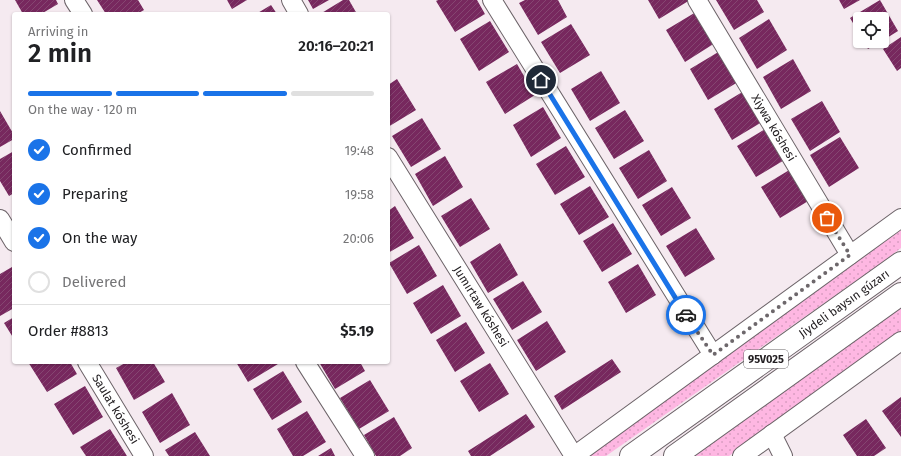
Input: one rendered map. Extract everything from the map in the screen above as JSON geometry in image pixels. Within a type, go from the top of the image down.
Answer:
[{"type":"main road","name":"Jiydeli baysın gúzarı","points":[[632,456],[901,263]]},
{"type":"main road","name":"Jiydeli baysın gúzarı","points":[[675,456],[901,294]]},
{"type":"street","points":[[74,0],[82,12]]},
{"type":"street","points":[[290,0],[298,12]]},
{"type":"street","points":[[492,0],[713,355]]},
{"type":"street","name":"Xiywa kóshesi","points":[[697,0],[850,255]]},
{"type":"street","name":"Jumırtaw kóshesi","points":[[390,160],[574,456]]},
{"type":"street","points":[[574,456],[901,218]]},
{"type":"street","points":[[0,219],[12,239]]},
{"type":"street","points":[[742,456],[901,341]]},
{"type":"street","name":"Saulat kóshesi","points":[[88,364],[144,456]]},
{"type":"street","points":[[306,364],[365,456]]},
{"type":"street","points":[[772,434],[783,456]]},
{"type":"shaded area","points":[[901,230],[901,248],[877,266],[606,456],[589,456]]},
{"type":"shaded area","points":[[901,308],[901,334],[729,456],[695,456]]},
{"type":"building","points":[[15,0],[56,0],[58,4],[44,12],[22,12]]},
{"type":"building","points":[[97,0],[138,0],[144,10],[140,12],[105,12]]},
{"type":"building","points":[[227,0],[247,0],[232,9]]},
{"type":"building","points":[[308,0],[329,0],[313,9]]},
{"type":"building","points":[[343,0],[349,0],[356,12],[323,12]]},
{"type":"building","points":[[477,0],[485,14],[455,32],[436,1]]},
{"type":"building","points":[[525,0],[558,0],[567,17],[538,35],[519,3]]},
{"type":"building","points":[[648,0],[690,0],[659,19]]},
{"type":"building","points":[[716,0],[757,0],[764,12],[734,30]]},
{"type":"building","points":[[839,0],[860,0],[844,9]]},
{"type":"building","points":[[880,0],[887,12],[860,12]]},
{"type":"building","points":[[271,5],[276,12],[259,12]]},
{"type":"building","points":[[696,12],[715,43],[685,62],[666,30]]},
{"type":"building","points":[[853,16],[853,23],[850,18]]},
{"type":"building","points":[[889,16],[898,31],[889,37]]},
{"type":"building","points":[[769,19],[787,50],[757,69],[739,38]]},
{"type":"building","points":[[490,21],[509,52],[479,71],[460,39]]},
{"type":"building","points":[[571,24],[590,55],[560,73],[541,42]]},
{"type":"building","points":[[901,37],[901,68],[897,71],[883,49],[889,48],[889,45]]},
{"type":"building","points":[[720,51],[738,82],[708,100],[690,69]]},
{"type":"building","points":[[793,59],[811,91],[781,109],[763,77]]},
{"type":"building","points":[[517,64],[535,95],[505,114],[486,82]]},
{"type":"building","points":[[601,71],[620,103],[590,121],[571,89]]},
{"type":"building","points":[[397,79],[416,110],[390,126],[390,84]]},
{"type":"building","points":[[744,91],[762,122],[732,140],[714,109]]},
{"type":"building","points":[[822,101],[840,132],[810,151],[791,119]]},
{"type":"building","points":[[543,107],[561,138],[531,157],[513,125]]},
{"type":"building","points":[[625,110],[644,141],[614,159],[595,128]]},
{"type":"building","points":[[0,111],[12,132],[12,140],[0,147]]},
{"type":"building","points":[[422,118],[441,149],[411,167],[392,136]]},
{"type":"building","points":[[767,128],[786,159],[756,177],[737,146]]},
{"type":"building","points":[[840,137],[859,168],[829,187],[810,155]]},
{"type":"building","points":[[566,146],[585,177],[555,195],[536,164]]},
{"type":"building","points":[[649,150],[667,181],[638,199],[619,168]]},
{"type":"building","points":[[12,152],[12,194],[9,196],[0,181],[0,159]]},
{"type":"building","points":[[445,156],[463,187],[433,206],[415,174]]},
{"type":"building","points":[[791,169],[810,200],[780,218],[761,187]]},
{"type":"building","points":[[590,186],[609,217],[579,235],[560,204]]},
{"type":"building","points":[[672,187],[691,218],[661,236],[642,205]]},
{"type":"building","points":[[471,198],[490,229],[460,247],[441,216]]},
{"type":"building","points":[[395,206],[414,238],[390,252],[390,210]]},
{"type":"building","points":[[613,223],[632,254],[602,272],[583,241]]},
{"type":"building","points":[[696,228],[715,259],[685,277],[666,246]]},
{"type":"building","points":[[500,243],[518,275],[488,293],[470,262]]},
{"type":"building","points":[[419,245],[437,276],[407,294],[390,262]]},
{"type":"building","points":[[638,264],[656,295],[626,313],[608,282]]},
{"type":"building","points":[[12,267],[12,309],[0,316],[0,274]]},
{"type":"building","points":[[523,281],[542,312],[512,330],[493,299]]},
{"type":"building","points":[[443,285],[461,316],[431,334],[413,303]]},
{"type":"building","points":[[12,318],[12,336],[4,323]]},
{"type":"building","points":[[547,321],[566,352],[536,371],[517,340]]},
{"type":"building","points":[[466,322],[485,353],[455,372],[436,340]]},
{"type":"building","points":[[612,359],[621,372],[562,410],[554,396]]},
{"type":"building","points":[[490,363],[509,394],[479,412],[460,381]]},
{"type":"building","points":[[29,364],[71,364],[77,374],[47,392]]},
{"type":"building","points":[[123,364],[154,364],[165,382],[134,400],[116,368]]},
{"type":"building","points":[[237,364],[278,364],[248,382]]},
{"type":"building","points":[[320,364],[361,364],[365,371],[335,389]]},
{"type":"building","points":[[283,371],[302,402],[272,420],[253,389]]},
{"type":"building","points":[[370,380],[389,411],[359,429],[340,398]]},
{"type":"building","points":[[85,386],[103,417],[73,435],[54,404]]},
{"type":"building","points":[[172,393],[190,425],[160,443],[142,412]]},
{"type":"building","points":[[901,397],[901,437],[882,411]]},
{"type":"building","points":[[307,411],[326,442],[303,456],[293,456],[277,429]]},
{"type":"building","points":[[526,414],[535,427],[490,456],[471,456],[468,451]]},
{"type":"building","points":[[394,417],[412,448],[400,456],[376,456],[364,435]]},
{"type":"building","points":[[866,419],[886,448],[874,456],[857,456],[843,435]]},
{"type":"building","points":[[110,429],[127,456],[86,456],[80,447]]},
{"type":"building","points":[[195,432],[210,456],[169,456],[165,450]]},
{"type":"building","points":[[331,448],[335,456],[318,456]]},
{"type":"way so far","points":[[686,315],[713,355],[850,255],[827,218]]},
{"type":"route","points":[[541,80],[686,315]]}]
